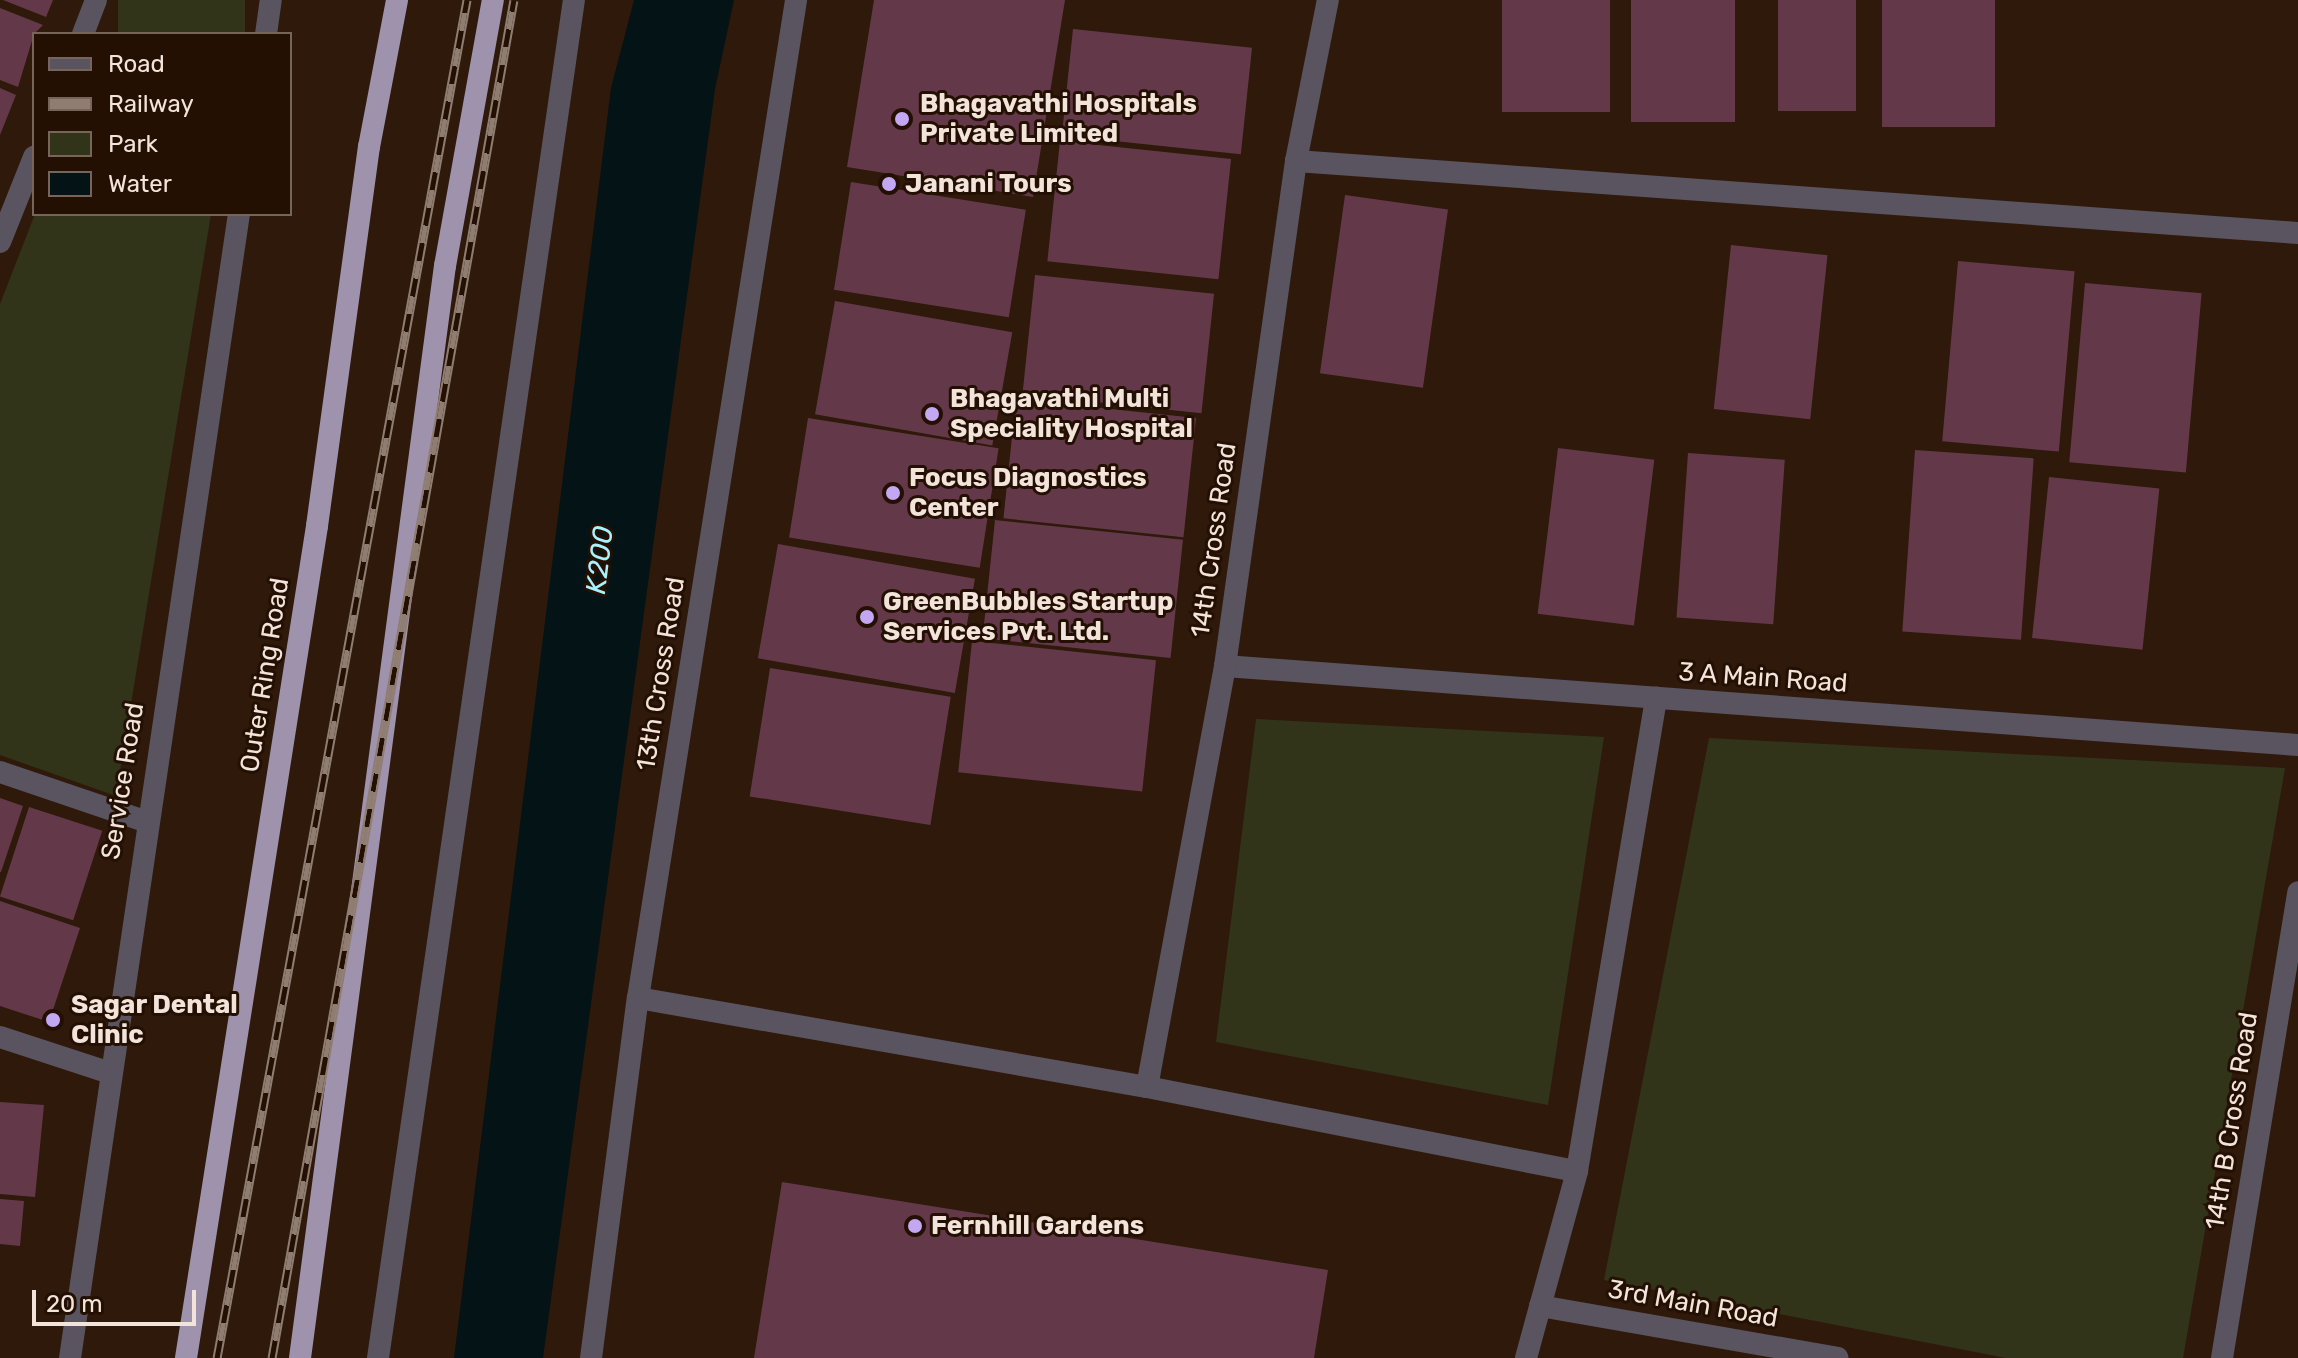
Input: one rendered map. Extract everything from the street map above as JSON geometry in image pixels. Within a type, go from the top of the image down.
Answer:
[{"type":"highway","name":"Outer Ring Road","points":[[186,1358],[317,526],[369,147],[397,0]]},
{"type":"highway","points":[[300,1358],[445,266],[493,0]]},
{"type":"street","points":[[84,32],[96,0]]},
{"type":"street","points":[[266,32],[271,0]]},
{"type":"street","points":[[378,1358],[574,0]]},
{"type":"street","name":"13th Cross Road","points":[[591,1358],[638,998],[796,0]]},
{"type":"street","name":"14th Cross Road","points":[[1147,1087],[1225,666],[1296,161],[1328,0]]},
{"type":"street","points":[[1296,161],[2298,233]]},
{"type":"street","points":[[0,242],[32,162]]},
{"type":"street","name":"Service Road","points":[[70,1358],[145,821],[239,216]]},
{"type":"street","name":"3 A Main Road","points":[[1225,666],[2298,745]]},
{"type":"street","points":[[1526,1358],[1577,1171],[1656,698]]},
{"type":"street","points":[[0,772],[145,821]]},
{"type":"street","name":"14th B Cross Road","points":[[2222,1358],[2298,892]]},
{"type":"street","points":[[638,998],[1147,1087],[1577,1171]]},
{"type":"street","points":[[0,1037],[110,1073]]},
{"type":"street","name":"3rd Main Road","points":[[1540,1306],[1837,1358]]},
{"type":"green space","points":[[118,0],[245,0],[245,32],[118,32]]},
{"type":"green space","points":[[34,216],[211,216],[116,796],[0,755],[0,304]]},
{"type":"green space","points":[[1256,719],[1604,737],[1548,1105],[1216,1042]]},
{"type":"green space","points":[[1709,738],[2285,768],[2183,1358],[2006,1358],[1604,1280]]},
{"type":"water","name":"K200","points":[[634,0],[734,0],[715,89],[543,1358],[454,1358],[611,88]]},
{"type":"building","points":[[3,0],[53,0],[46,17]]},
{"type":"building","points":[[874,0],[1065,0],[1033,197],[847,167]]},
{"type":"building","points":[[1502,0],[1610,0],[1610,112],[1502,112]]},
{"type":"building","points":[[1631,0],[1735,0],[1735,122],[1631,122]]},
{"type":"building","points":[[1778,0],[1856,0],[1856,111],[1778,111]]},
{"type":"building","points":[[1882,0],[1995,0],[1995,127],[1882,127]]},
{"type":"building","points":[[0,8],[43,25],[32,32],[18,87],[0,80]]},
{"type":"building","points":[[1073,29],[1252,48],[1241,154],[1062,135]]},
{"type":"building","points":[[0,88],[16,95],[0,135]]},
{"type":"building","points":[[1060,141],[1231,159],[1218,279],[1047,261]]},
{"type":"building","points":[[851,182],[1026,210],[1009,317],[834,290]]},
{"type":"building","points":[[1345,195],[1448,209],[1423,388],[1320,373]]},
{"type":"building","points":[[1731,245],[1827,255],[1810,419],[1714,409]]},
{"type":"building","points":[[1958,261],[2075,271],[2059,452],[1942,441]]},
{"type":"building","points":[[1035,275],[1214,294],[1201,413],[1022,394]]},
{"type":"building","points":[[2085,283],[2202,293],[2186,473],[2069,462]]},
{"type":"building","points":[[835,301],[1012,332],[992,446],[815,414]]},
{"type":"building","points":[[1016,399],[1196,418],[1183,537],[1003,518]]},
{"type":"building","name":"Focus Diagnostics Center","points":[[808,418],[999,448],[980,568],[789,538]]},
{"type":"building","points":[[1558,448],[1654,460],[1634,626],[1538,614]]},
{"type":"building","points":[[1915,450],[2034,458],[2021,640],[1902,632]]},
{"type":"building","points":[[1688,453],[1785,460],[1773,624],[1676,618]]},
{"type":"building","points":[[2049,477],[2159,489],[2142,650],[2032,638]]},
{"type":"building","points":[[995,520],[1183,540],[1171,658],[983,638]]},
{"type":"building","name":"GreenBubbles Startup Services Pvt. Ltd.","points":[[778,544],[975,579],[955,693],[758,658]]},
{"type":"building","points":[[972,641],[1156,660],[1142,792],[958,772]]},
{"type":"building","points":[[770,668],[951,697],[930,825],[750,796]]},
{"type":"building","points":[[0,798],[23,806],[1,872],[0,872]]},
{"type":"building","points":[[29,807],[102,831],[73,920],[0,896]]},
{"type":"building","points":[[0,901],[80,928],[49,1022],[0,1006]]},
{"type":"building","points":[[0,1102],[44,1105],[35,1197],[0,1194]]},
{"type":"building","name":"Fernhill Gardens","points":[[782,1182],[1328,1270],[1314,1358],[754,1358]]},
{"type":"building","points":[[0,1199],[24,1201],[20,1246],[0,1244]]},
{"type":"railway","points":[[217,1358],[467,0]]},
{"type":"railway","points":[[272,1358],[514,0]]},
{"type":"place","name":"Bhagavathi Hospitals Private Limited","points":[[902,119]]},
{"type":"place","name":"Janani Tours","points":[[889,184]]},
{"type":"place","name":"Bhagavathi Multi Speciality Hospital","points":[[932,414]]},
{"type":"place","name":"Focus Diagnostics Center","points":[[893,493]]},
{"type":"place","name":"GreenBubbles Startup Services Pvt. Ltd.","points":[[867,617]]},
{"type":"place","name":"Sagar Dental Clinic","points":[[53,1020]]},
{"type":"place","name":"Fernhill Gardens","points":[[915,1226]]}]
